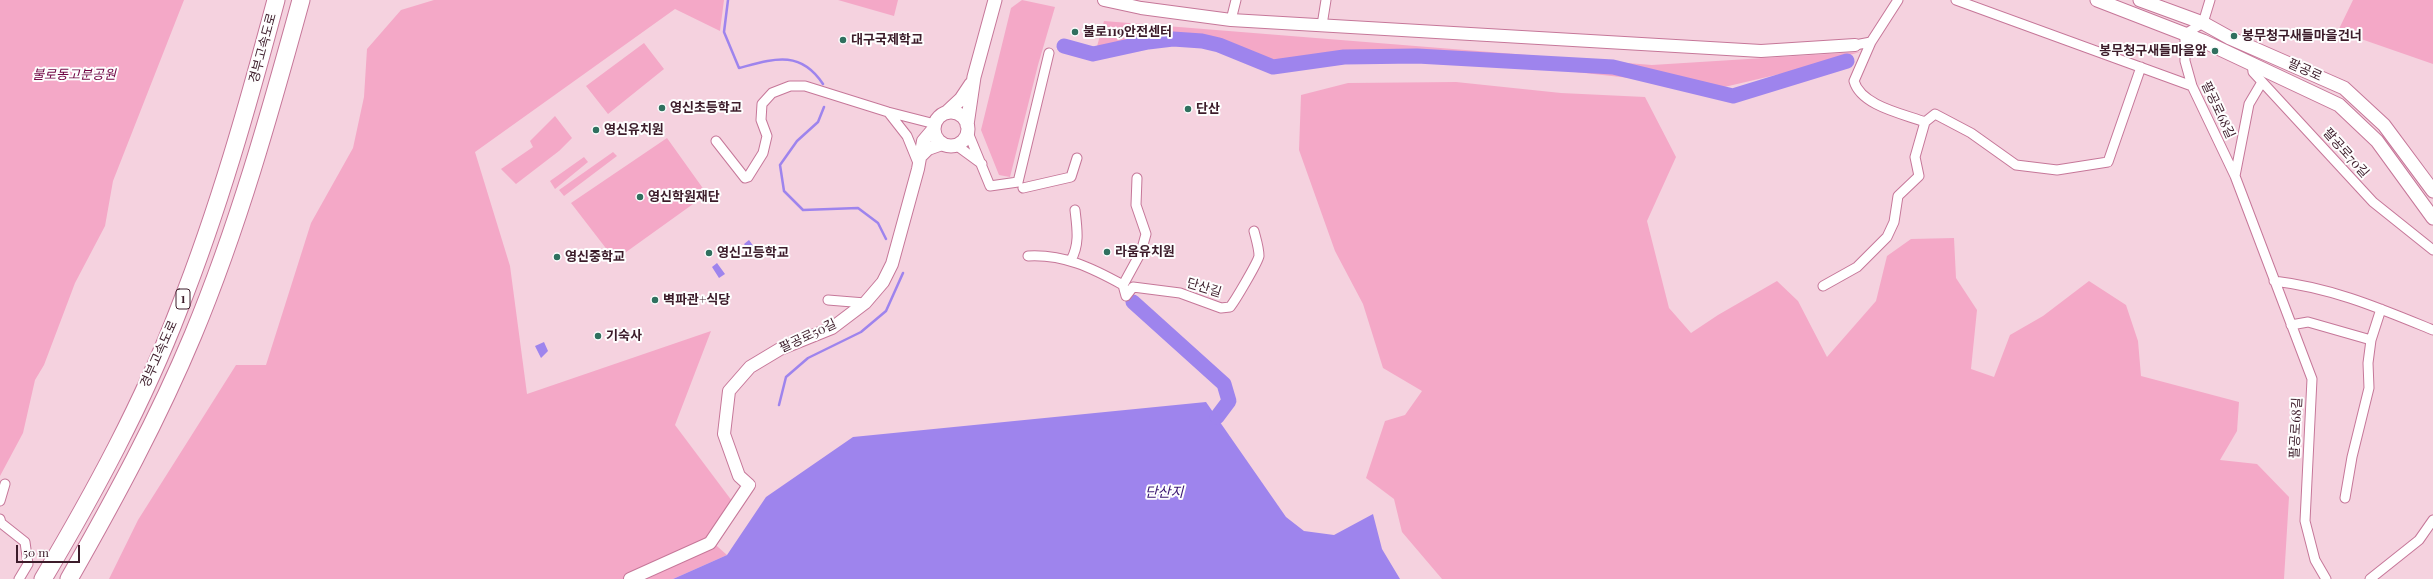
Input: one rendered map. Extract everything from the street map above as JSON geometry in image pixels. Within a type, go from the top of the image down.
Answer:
[{"type":"highway","name":"경부고속도로","points":[[43,579],[126,428],[179,311],[240,133],[276,0]]},
{"type":"highway","name":"경부고속도로","points":[[69,579],[135,456],[193,335],[246,190],[269,117],[301,0]]},
{"type":"main road","points":[[974,77],[964,95],[934,126],[942,144],[956,145],[963,141],[967,128],[974,77],[995,0]]},
{"type":"main road","points":[[2097,0],[2185,34],[2252,63],[2340,105],[2377,141],[2433,218]]},
{"type":"main road","name":"팔공로","points":[[2140,0],[2202,23],[2230,38],[2344,88],[2384,125],[2433,190]]},
{"type":"main road","points":[[946,113],[956,113],[961,116],[967,128]]},
{"type":"street","points":[[1104,0],[1141,8],[1231,20],[1761,51],[1855,46],[1871,42]]},
{"type":"street","points":[[1231,20],[1236,0]]},
{"type":"street","points":[[1322,25],[1326,0]]},
{"type":"street","points":[[1898,0],[1871,42],[1854,81],[1856,87],[1874,102],[1891,112],[1925,122]]},
{"type":"street","points":[[1956,0],[2192,86]]},
{"type":"street","points":[[2185,34],[2202,23],[2210,0]]},
{"type":"street","name":"팔공로68길","points":[[2185,34],[2185,61],[2192,86],[2235,176],[2274,281],[2290,316],[2291,326],[2312,379],[2305,521],[2315,560],[2326,579]]},
{"type":"street","points":[[967,128],[990,186],[1018,182],[1049,53]]},
{"type":"street","name":"팔공로70길","points":[[2252,63],[2253,72],[2373,202],[2433,250]]},
{"type":"street","points":[[1824,286],[1857,267],[1887,237],[1894,222],[1898,196],[1919,176],[1915,157],[1925,122],[1935,114],[1971,133],[2016,165],[2057,170],[2108,162],[2141,67]]},
{"type":"street","points":[[2235,176],[2249,104],[2262,82]]},
{"type":"street","points":[[716,141],[738,171],[745,178],[748,177],[763,153],[767,136],[761,120],[762,104],[772,94],[790,86],[805,86],[934,126]]},
{"type":"street","points":[[888,112],[908,136],[919,161],[928,149],[942,144]]},
{"type":"street","name":"팔공로50길","points":[[630,579],[710,543],[749,485],[739,476],[724,434],[729,391],[750,367],[780,349],[832,328],[865,303],[883,282],[892,264],[923,141],[934,126]]},
{"type":"street","points":[[956,145],[982,164]]},
{"type":"street","points":[[1023,188],[1072,177],[1077,158]]},
{"type":"street","points":[[1123,284],[1141,252],[1146,234],[1136,205],[1137,178]]},
{"type":"street","points":[[1071,260],[1076,251],[1078,234],[1075,210]]},
{"type":"street","name":"단산길","points":[[1028,256],[1041,255],[1071,260],[1123,284],[1126,296],[1134,287],[1180,293],[1221,308],[1230,307],[1238,298],[1247,277],[1258,260],[1259,253],[1254,231]]},
{"type":"street","points":[[2274,281],[2305,285],[2364,301],[2433,330]]},
{"type":"street","points":[[828,300],[865,303]]},
{"type":"street","points":[[2345,498],[2352,457],[2369,388],[2368,363],[2371,340],[2381,309]]},
{"type":"street","points":[[2291,326],[2308,322],[2371,340]]},
{"type":"street","points":[[0,501],[5,484]]},
{"type":"street","points":[[0,519],[1,523],[25,542],[28,564],[19,579]]},
{"type":"street","points":[[2370,579],[2419,540],[2433,520]]},
{"type":"green space","name":"불로동고분공원","points":[[0,0],[184,0],[113,181],[105,226],[75,283],[44,365],[35,380],[23,433],[0,476]]},
{"type":"green space","points":[[434,0],[724,0],[720,31],[675,9],[475,152],[510,266],[527,394],[711,331],[675,425],[732,501],[709,539],[727,555],[673,579],[109,579],[138,520],[236,365],[266,365],[311,223],[353,148],[364,97],[367,49],[401,10]]},
{"type":"green space","points":[[838,0],[898,0],[894,16]]},
{"type":"green space","points":[[1022,0],[1055,7],[1038,65],[1010,177],[999,175],[981,130],[1011,8]]},
{"type":"green space","points":[[2353,0],[2433,0],[2433,64],[2338,31]]},
{"type":"green space","points":[[1104,21],[1652,65],[1860,52],[1797,70],[1720,88],[1467,60],[1277,64],[1201,36],[1151,37],[1096,50]]},
{"type":"green space","points":[[644,43],[664,69],[608,114],[586,86]]},
{"type":"green space","points":[[1456,82],[1561,93],[1645,97],[1676,157],[1647,221],[1669,308],[1691,333],[1718,315],[1777,281],[1798,301],[1827,357],[1876,301],[1887,256],[1911,239],[1954,238],[1956,278],[1977,310],[1971,369],[1994,377],[2010,335],[2043,316],[2089,281],[2126,305],[2138,341],[2141,376],[2239,402],[2237,431],[2220,460],[2257,464],[2289,497],[2284,579],[1442,579],[1402,532],[1394,499],[1366,478],[1385,421],[1405,415],[1422,391],[1383,368],[1363,304],[1335,251],[1299,150],[1301,95],[1348,83]]},
{"type":"green space","points":[[555,116],[572,138],[559,151],[516,184],[501,169],[533,147],[530,141]]},
{"type":"green space","points":[[667,138],[707,194],[615,260],[571,203]]},
{"type":"green space","points":[[613,152],[617,156],[564,196],[559,190]]},
{"type":"green space","points":[[584,157],[588,162],[555,189],[550,181]]},
{"type":"water","points":[[749,240],[757,251],[751,254],[744,244]]},
{"type":"water","points":[[717,263],[725,274],[719,278],[712,267]]},
{"type":"water","points":[[544,342],[548,351],[541,358],[535,346]]},
{"type":"water","name":"단산지","points":[[1206,402],[1286,517],[1304,531],[1334,535],[1373,514],[1382,549],[1400,579],[673,579],[727,555],[766,497],[853,437]]},
{"type":"waterway","points":[[728,0],[724,32],[739,68],[774,60],[795,61],[805,65],[823,84]]},
{"type":"waterway","points":[[1064,46],[1093,54],[1148,42],[1173,39],[1202,41],[1219,45],[1273,67],[1344,57],[1417,56],[1613,67],[1733,96],[1847,61]]},
{"type":"waterway","points":[[824,107],[818,122],[797,141],[780,165],[784,191],[803,210],[858,208],[878,223],[886,239]]},
{"type":"waterway","points":[[779,405],[786,377],[808,358],[861,332],[886,311],[903,273]]},
{"type":"waterway","points":[[1133,302],[1224,384],[1229,401],[1217,417]]},
{"type":"place","name":"불로119안전센터","points":[[1075,32]]},
{"type":"place","name":"봉무청구새들마을건너","points":[[2234,36]]},
{"type":"place","name":"대구국제학교","points":[[843,40]]},
{"type":"place","name":"봉무청구새들마을앞","points":[[2215,51]]},
{"type":"place","name":"영신초등학교","points":[[662,108]]},
{"type":"place","name":"단산","points":[[1188,109]]},
{"type":"place","name":"영신유치원","points":[[596,130]]},
{"type":"place","name":"영신학원재단","points":[[640,197]]},
{"type":"place","name":"라움유치원","points":[[1107,252]]},
{"type":"place","name":"영신고등학교","points":[[709,253]]},
{"type":"place","name":"영신중학교","points":[[557,257]]},
{"type":"place","name":"벽파관+식당","points":[[655,300]]},
{"type":"place","name":"기숙사","points":[[598,336]]}]
